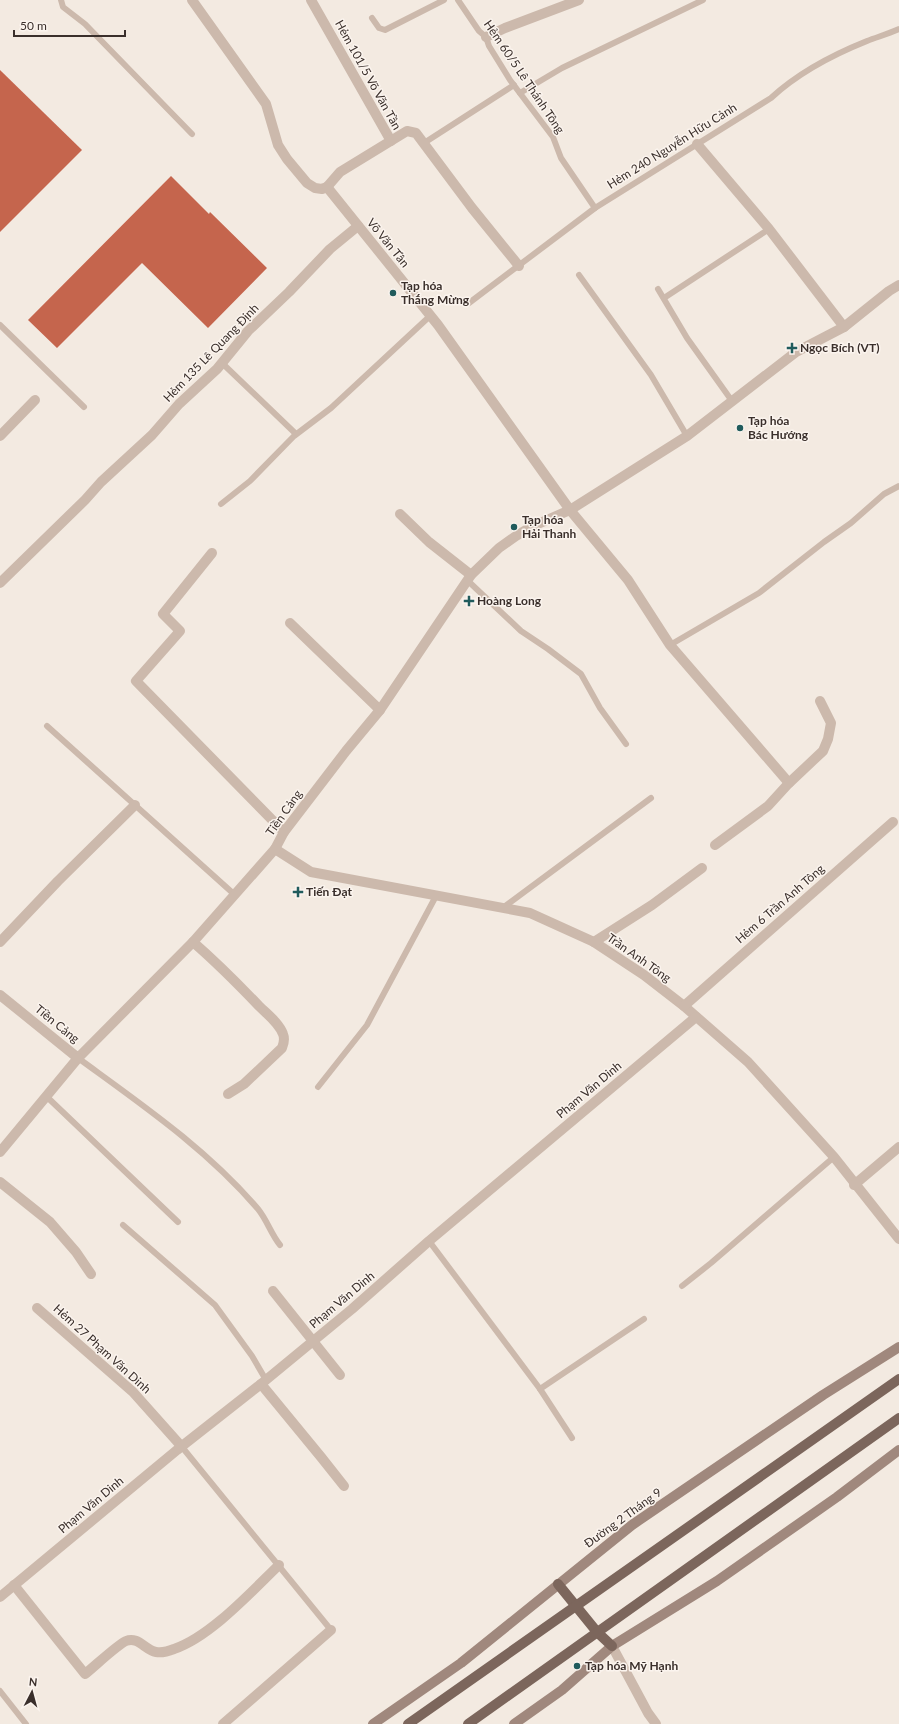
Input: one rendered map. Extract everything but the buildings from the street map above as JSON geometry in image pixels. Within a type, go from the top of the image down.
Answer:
[{"type":"main road","name":"Đường 2 Tháng 9","points":[[373,1724],[461,1662],[632,1525],[823,1395],[899,1347]]},
{"type":"main road","points":[[408,1724],[899,1379]]},
{"type":"main road","points":[[468,1724],[899,1418]]},
{"type":"main road","points":[[514,1724],[562,1690],[612,1646],[717,1581],[837,1497],[899,1450]]},
{"type":"main road","points":[[558,1584],[597,1632],[612,1646]]},
{"type":"street","points":[[192,0],[266,104],[278,145],[294,169],[307,184],[315,188],[322,189],[327,187],[340,172],[407,131],[416,133],[472,208],[519,266]]},
{"type":"street","name":"Hẻm 101/5 Võ Văn Tần","points":[[311,0],[391,142]]},
{"type":"street","points":[[486,37],[505,28],[579,0]]},
{"type":"street","points":[[697,144],[769,229],[844,327]]},
{"type":"street","name":"Võ Văn Tần","points":[[327,187],[430,316],[570,510],[628,580],[670,646],[789,783]]},
{"type":"street","name":"Hẻm 135 Lê Quang Định","points":[[0,583],[85,500],[101,482],[152,435],[179,404],[203,383],[248,331],[289,292],[330,249],[358,226]]},
{"type":"street","name":"Tiền Cảng","points":[[0,995],[78,1058],[193,942],[275,849],[284,832],[346,751],[380,710],[469,578],[499,548],[531,527],[570,510],[687,436],[796,352],[844,327],[889,291],[899,285]]},
{"type":"street","points":[[0,436],[35,400]]},
{"type":"street","points":[[400,514],[469,578]]},
{"type":"street","points":[[212,553],[163,614],[180,631],[136,681],[284,832]]},
{"type":"street","points":[[290,623],[380,710]]},
{"type":"street","points":[[715,845],[768,806],[789,783],[823,751],[828,739],[831,723],[820,701]]},
{"type":"street","points":[[0,942],[58,881],[135,805]]},
{"type":"street","name":"Hẻm 6 Trần Anh Tông","points":[[684,1006],[893,822]]},
{"type":"street","name":"Trần Anh Tông","points":[[275,849],[311,872],[530,913],[594,942],[644,975],[684,1006],[748,1062],[834,1156],[854,1185],[899,1239]]},
{"type":"street","points":[[594,942],[652,905],[702,868]]},
{"type":"street","points":[[193,942],[217,962],[280,1028],[284,1035],[284,1043],[282,1048],[244,1084],[228,1094]]},
{"type":"street","name":"Phạm Văn Dinh","points":[[0,1597],[182,1447],[264,1382],[696,1017]]},
{"type":"street","points":[[0,1152],[78,1058]]},
{"type":"street","points":[[854,1185],[899,1147]]},
{"type":"street","points":[[0,1182],[50,1222],[76,1252],[91,1274]]},
{"type":"street","points":[[273,1290],[340,1375]]},
{"type":"street","name":"Hẻm 27 Phạm Văn Dinh","points":[[37,1308],[133,1392],[182,1447]]},
{"type":"street","points":[[264,1382],[344,1486]]},
{"type":"street","points":[[14,1585],[85,1674],[125,1641],[138,1641],[156,1652],[173,1650],[187,1644],[204,1634],[279,1565]]},
{"type":"street","points":[[223,1724],[331,1630]]},
{"type":"street","points":[[612,1646],[648,1713],[656,1724]]},
{"type":"lane","points":[[61,0],[63,7],[85,24],[192,134]]},
{"type":"lane","points":[[372,18],[379,28],[385,30],[444,0]]},
{"type":"lane","name":"Hẻm 60/5 Lê Thánh Tông","points":[[458,0],[486,37],[489,46],[514,85],[553,137],[561,158],[595,208]]},
{"type":"lane","points":[[520,93],[562,68],[702,0]]},
{"type":"lane","name":"Hẻm 240 Nguyễn Hữu Cảnh","points":[[469,303],[595,208],[771,98],[785,85],[810,68],[866,41],[899,29]]},
{"type":"lane","points":[[424,143],[514,85]]},
{"type":"lane","points":[[664,298],[769,229]]},
{"type":"lane","points":[[579,275],[651,375],[687,436]]},
{"type":"lane","points":[[658,289],[687,338],[732,401]]},
{"type":"lane","points":[[222,504],[250,481],[296,434],[331,408],[430,316]]},
{"type":"lane","points":[[0,325],[84,407]]},
{"type":"lane","points":[[222,362],[296,434]]},
{"type":"lane","points":[[670,646],[759,593],[824,542],[851,523],[884,494],[899,486]]},
{"type":"lane","points":[[469,578],[521,630],[581,674],[600,708],[626,744]]},
{"type":"lane","points":[[47,726],[235,895]]},
{"type":"lane","points":[[504,907],[651,798]]},
{"type":"lane","points":[[318,1087],[367,1025],[436,896]]},
{"type":"lane","points":[[78,1058],[162,1118],[222,1172],[258,1209],[280,1245]]},
{"type":"lane","points":[[46,1096],[178,1222]]},
{"type":"lane","points":[[682,1286],[711,1263],[834,1156]]},
{"type":"lane","points":[[123,1225],[215,1305],[252,1356],[264,1382]]},
{"type":"lane","points":[[429,1242],[540,1389],[572,1438]]},
{"type":"lane","points":[[540,1389],[644,1319]]},
{"type":"lane","points":[[182,1447],[331,1630]]},
{"type":"lane","points":[[0,1691],[26,1724]]},
{"type":"place","name":"Tạp hóa Thắng Mừng","points":[[393,293]]},
{"type":"place","name":"Ngọc Bích (VT)","points":[[792,348]]},
{"type":"place","name":"Tạp hóa Bác Hướng","points":[[740,428]]},
{"type":"place","name":"Tạp hóa Hải Thanh","points":[[514,527]]},
{"type":"place","name":"Hoàng Long","points":[[469,601]]},
{"type":"place","name":"Tiến Đạt","points":[[298,892]]},
{"type":"place","name":"Tạp hóa Mỹ Hạnh","points":[[577,1666]]}]
